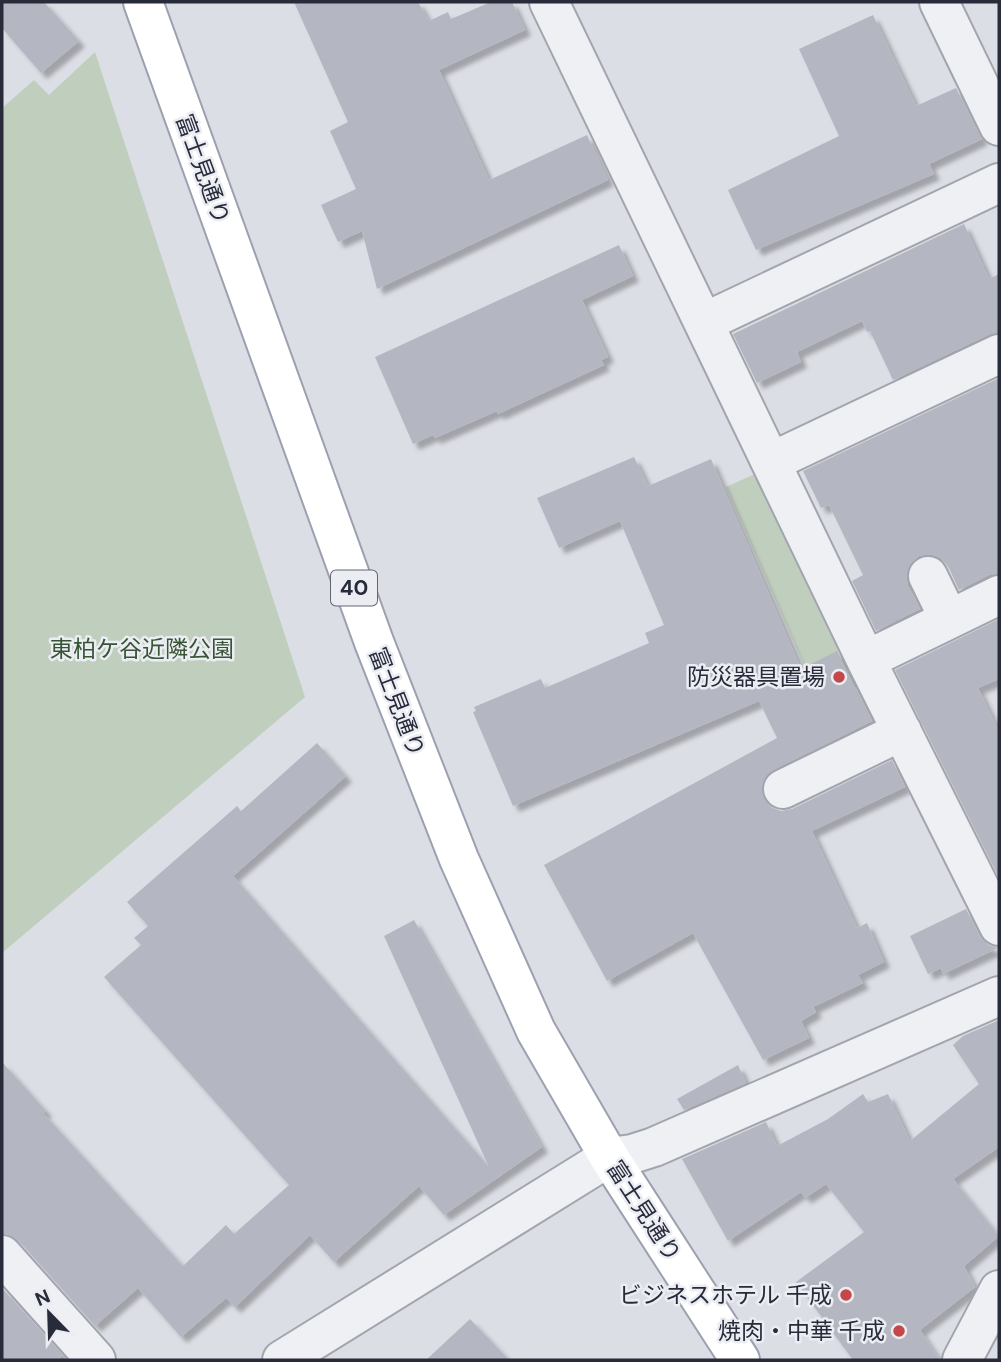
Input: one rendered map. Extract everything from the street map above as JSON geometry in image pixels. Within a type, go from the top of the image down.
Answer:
[{"type":"main road","name":"富士見通り","points":[[143,2],[374,642],[459,859],[536,1031],[609,1157],[740,1360]]},
{"type":"street","points":[[549,2],[866,660],[999,926]]},
{"type":"street","points":[[939,2],[999,126]]},
{"type":"street","points":[[705,322],[999,183]]},
{"type":"street","points":[[771,462],[999,354]]},
{"type":"street","points":[[928,576],[949,619]]},
{"type":"street","points":[[866,660],[999,595]]},
{"type":"street","points":[[783,789],[902,732]]},
{"type":"street","points":[[282,1360],[609,1157],[654,1147],[999,996]]},
{"type":"street","points":[[2,1255],[96,1360]]},
{"type":"street","points":[[962,1360],[999,1290]]},
{"type":"green space","name":"東柏ケ谷近隣公園","points":[[95,52],[305,697],[2,953],[2,108],[34,80],[49,95]]},
{"type":"green space","points":[[764,470],[865,683],[821,704],[726,487]]},
{"type":"building","points":[[2,2],[44,2],[79,41],[41,73],[2,28]]},
{"type":"building","points":[[294,2],[418,2],[429,21],[448,12],[451,19],[491,2],[512,2],[525,30],[439,70],[489,180],[587,135],[608,180],[377,289],[362,231],[338,242],[321,205],[356,189],[330,131],[348,122]]},
{"type":"building","points":[[873,15],[916,106],[956,88],[982,139],[929,164],[934,174],[756,250],[728,190],[839,136],[799,49]]},
{"type":"building","points":[[964,224],[989,279],[999,274],[999,332],[893,380],[870,331],[867,332],[862,321],[797,352],[801,362],[757,383],[733,334]]},
{"type":"building","points":[[619,245],[633,276],[582,300],[608,357],[601,360],[604,365],[498,414],[497,411],[435,438],[433,435],[413,444],[375,357]]},
{"type":"building","points":[[999,378],[999,573],[959,590],[948,566],[941,558],[930,554],[919,556],[910,564],[906,575],[908,586],[920,609],[876,631],[852,581],[863,575],[829,505],[821,508],[803,471]]},
{"type":"building","points":[[634,457],[648,486],[711,459],[801,669],[837,651],[872,721],[773,770],[765,777],[761,787],[764,799],[770,807],[781,811],[792,809],[892,760],[905,787],[812,831],[857,928],[867,923],[884,962],[858,975],[863,983],[813,1007],[816,1012],[801,1021],[809,1038],[763,1060],[693,933],[607,981],[544,865],[777,738],[759,701],[513,806],[473,712],[476,711],[474,707],[541,679],[545,688],[649,643],[645,633],[664,625],[620,521],[559,548],[537,498]]},
{"type":"building","points":[[999,619],[999,679],[978,688],[999,732],[999,878],[895,670]]},
{"type":"building","points":[[317,743],[346,776],[233,876],[489,1167],[384,936],[414,920],[542,1147],[444,1215],[419,1186],[334,1262],[310,1235],[235,1307],[226,1298],[181,1337],[138,1288],[95,1326],[18,1240],[2,1234],[2,1062],[46,1111],[43,1113],[183,1266],[226,1225],[234,1234],[289,1185],[104,977],[141,945],[134,938],[148,926],[127,902],[237,806],[241,811]]},
{"type":"building","points":[[966,909],[980,936],[988,945],[998,948],[943,974],[941,968],[928,974],[910,936]]},
{"type":"building","points":[[999,1020],[999,1147],[953,1179],[999,1236],[964,1266],[975,1287],[920,1330],[940,1360],[853,1360],[796,1282],[864,1232],[826,1184],[805,1198],[801,1192],[728,1241],[682,1159],[766,1122],[777,1146],[828,1119],[863,1094],[868,1102],[888,1094],[910,1141],[979,1084],[953,1045],[963,1036]]},
{"type":"building","points":[[738,1065],[746,1083],[684,1110],[677,1099]]},
{"type":"building","points":[[2,1288],[63,1355],[57,1360],[2,1360]]},
{"type":"building","points":[[470,1319],[509,1360],[426,1360]]},
{"type":"place","name":"防災器具置場","points":[[839,677]]},
{"type":"place","name":"ビジネスホテル 千成","points":[[846,1295]]},
{"type":"place","name":"焼肉・中華 千成","points":[[899,1331]]}]
